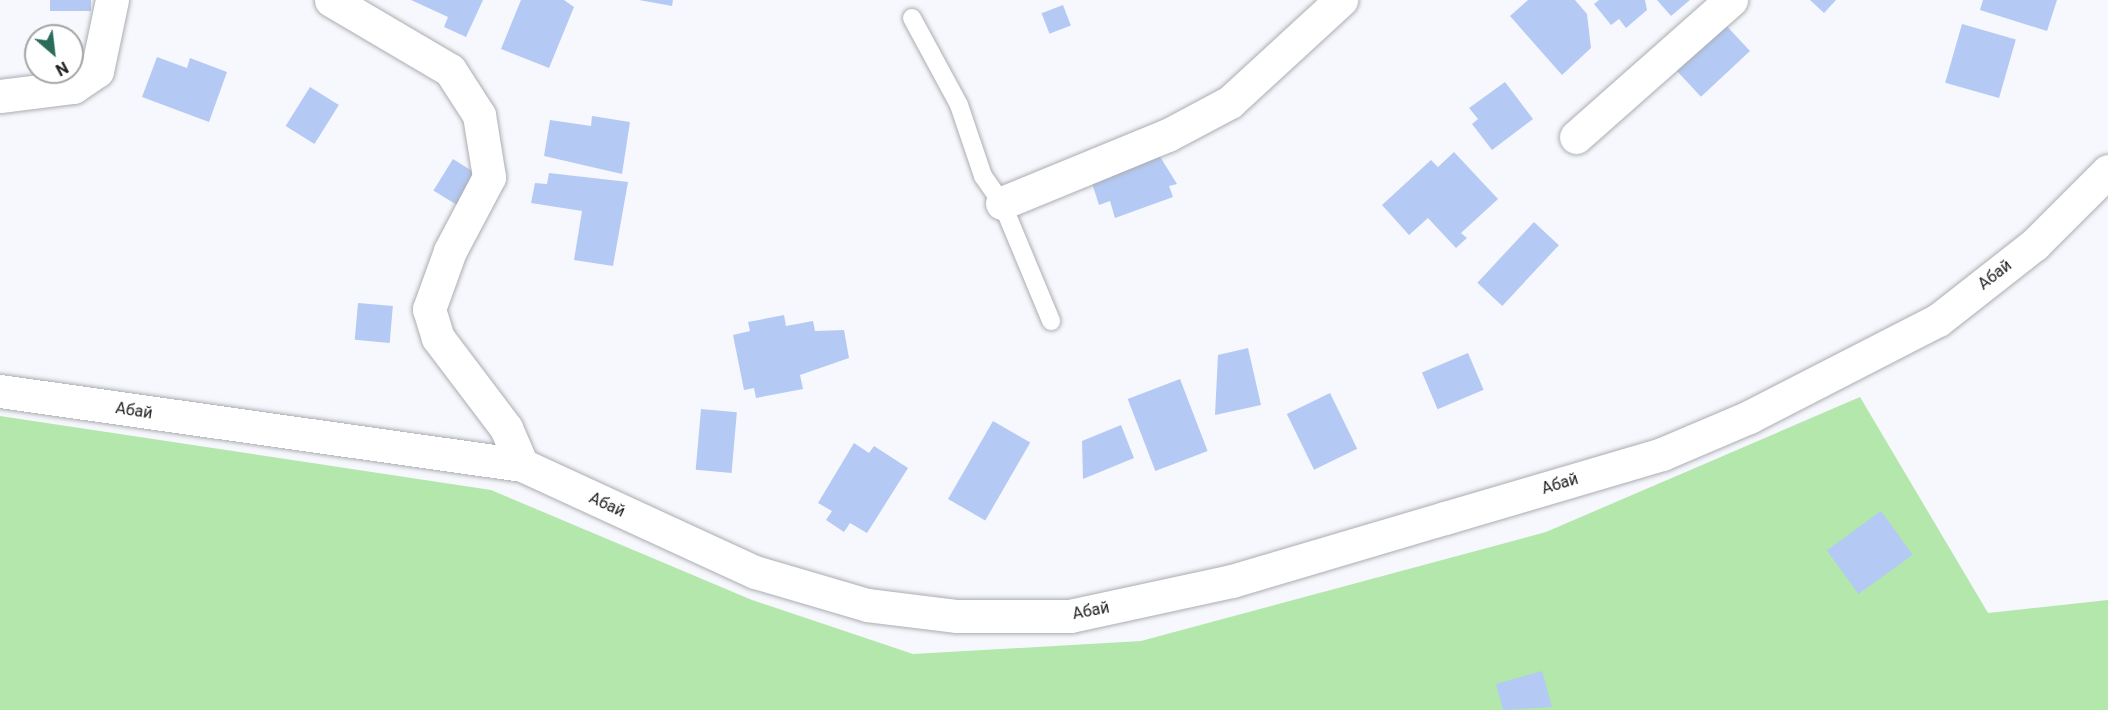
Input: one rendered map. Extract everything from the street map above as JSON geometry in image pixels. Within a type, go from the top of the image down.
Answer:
[{"type":"street","points":[[0,96],[73,87],[97,71],[112,0]]},
{"type":"street","points":[[332,0],[450,70],[479,115],[489,177],[450,251],[429,309],[438,338],[506,428],[522,465]]},
{"type":"street","points":[[1002,203],[1168,135],[1230,102],[1341,0]]},
{"type":"street","points":[[1576,136],[1731,0]]},
{"type":"street","name":"Абай","points":[[0,391],[522,465],[755,572],[867,605],[957,616],[1070,616],[1232,580],[1412,528],[1662,454],[1749,417],[1938,320],[2035,244],[2108,171]]},
{"type":"lane","points":[[912,18],[959,105],[983,176],[1002,203],[1051,321]]},
{"type":"green space","points":[[1860,397],[1988,613],[2108,600],[2108,710],[0,710],[0,416],[491,490],[752,600],[913,654],[1141,641],[1546,532]]},
{"type":"building","points":[[50,0],[91,0],[91,11],[50,11]]},
{"type":"building","points":[[411,0],[483,0],[466,37],[444,27],[448,17]]},
{"type":"building","points":[[521,0],[564,0],[574,7],[549,68],[501,49]]},
{"type":"building","points":[[639,0],[673,0],[672,6]]},
{"type":"building","points":[[1528,0],[1575,0],[1587,14],[1591,48],[1562,75],[1510,16]]},
{"type":"building","points":[[1599,0],[1645,0],[1647,10],[1626,28],[1619,19],[1611,25],[1594,4]]},
{"type":"building","points":[[1657,0],[1690,0],[1671,16]]},
{"type":"building","points":[[1810,0],[1836,0],[1824,13]]},
{"type":"building","points":[[1983,0],[2057,0],[2047,31],[1980,10]]},
{"type":"building","points":[[1063,5],[1071,26],[1049,34],[1042,13]]},
{"type":"building","points":[[1722,21],[1750,51],[1701,97],[1673,67]]},
{"type":"building","points":[[1962,24],[2016,39],[1999,98],[1945,83]]},
{"type":"building","points":[[157,57],[187,68],[190,58],[227,72],[209,122],[142,97]]},
{"type":"building","points":[[1505,82],[1533,119],[1492,150],[1472,124],[1478,119],[1469,108]]},
{"type":"building","points":[[310,87],[339,105],[314,144],[286,126]]},
{"type":"building","points":[[592,116],[630,122],[622,174],[544,156],[550,120],[591,126]]},
{"type":"building","points":[[1454,152],[1498,199],[1461,233],[1467,238],[1456,248],[1428,218],[1409,235],[1382,205],[1431,160],[1438,167]]},
{"type":"building","points":[[1159,155],[1177,184],[1169,186],[1173,197],[1115,218],[1110,201],[1099,205],[1089,174]]},
{"type":"building","points":[[453,159],[480,176],[461,207],[433,190]]},
{"type":"building","points":[[549,173],[628,182],[613,266],[574,260],[582,211],[531,203],[535,183],[547,184]]},
{"type":"building","points":[[1534,222],[1559,245],[1502,306],[1477,283]]},
{"type":"building","points":[[358,303],[393,306],[390,343],[355,340]]},
{"type":"building","points":[[784,315],[786,326],[813,321],[815,331],[844,330],[849,358],[800,375],[803,389],[756,398],[754,388],[744,390],[733,335],[750,331],[748,322]]},
{"type":"building","points":[[1248,348],[1261,405],[1215,415],[1218,355]]},
{"type":"building","points":[[1468,353],[1484,390],[1438,409],[1422,373]]},
{"type":"building","points":[[1180,379],[1208,451],[1155,471],[1128,399]]},
{"type":"building","points":[[1330,393],[1357,449],[1314,470],[1287,414]]},
{"type":"building","points":[[701,409],[737,412],[732,473],[696,470]]},
{"type":"building","points":[[993,421],[1030,442],[985,520],[948,499]]},
{"type":"building","points":[[1121,425],[1134,458],[1083,479],[1082,441]]},
{"type":"building","points":[[854,443],[869,453],[874,446],[908,468],[867,533],[850,523],[844,532],[826,520],[832,511],[818,503]]},
{"type":"building","points":[[1881,511],[1913,555],[1859,594],[1827,550]]},
{"type":"building","points":[[1542,671],[1552,707],[1503,710],[1496,684]]}]
